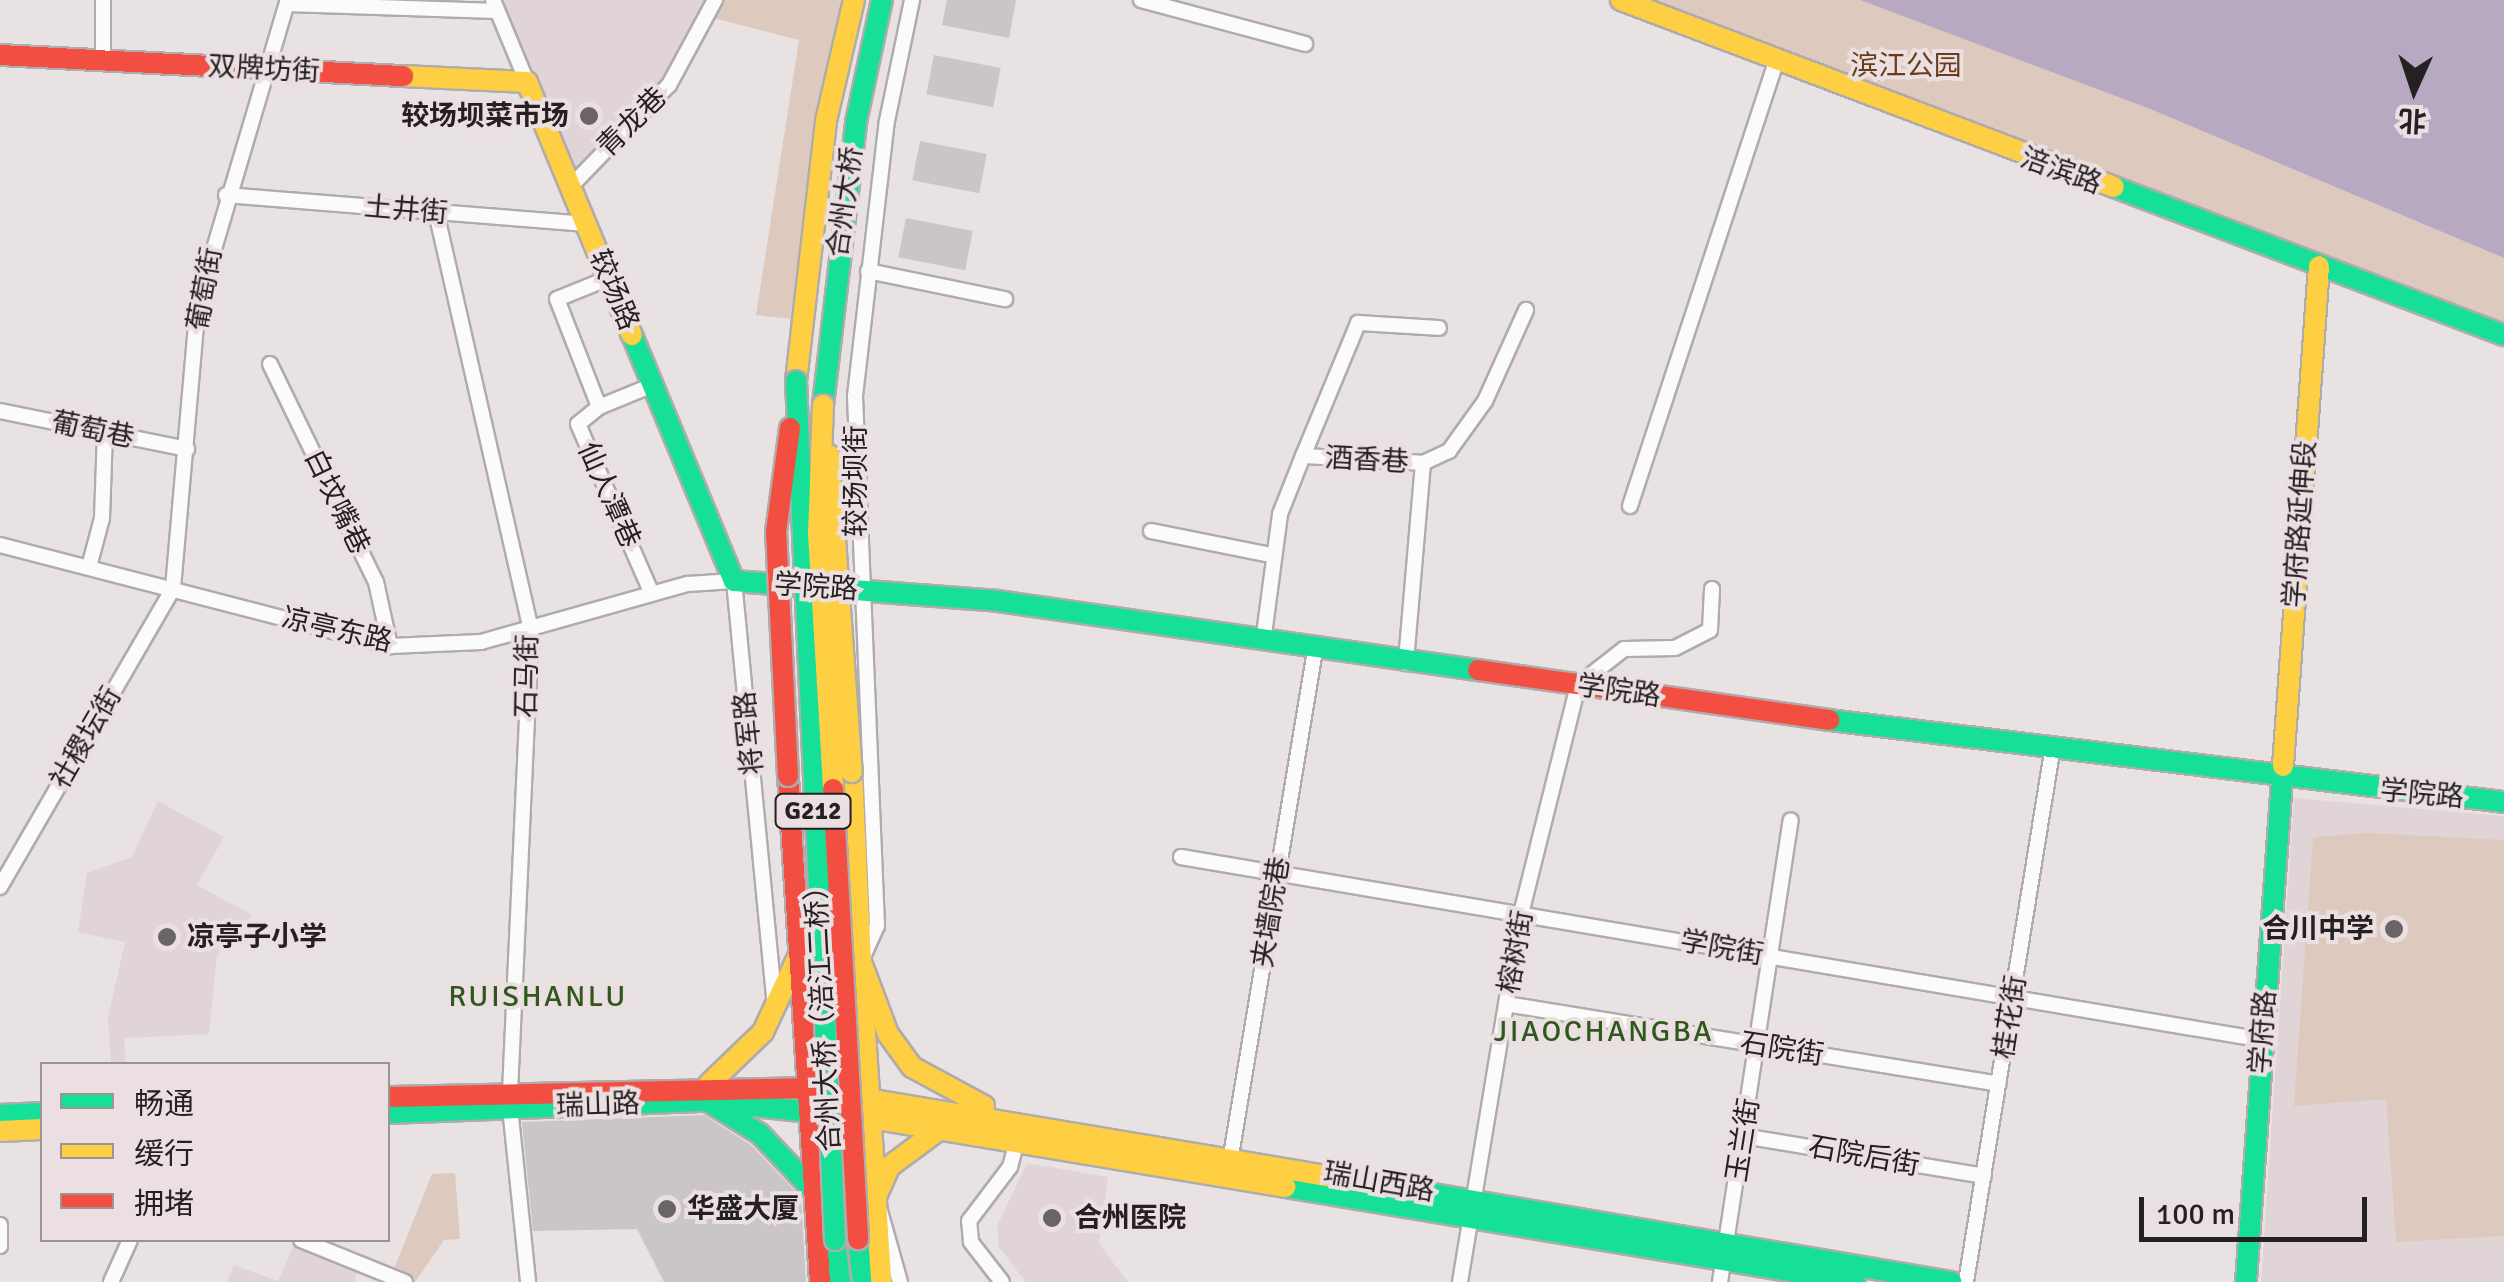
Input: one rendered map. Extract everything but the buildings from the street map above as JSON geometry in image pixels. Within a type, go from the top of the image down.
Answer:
[{"type":"main road","name":"合州大桥","points":[[796,382],[826,121],[854,0]]},
{"type":"main road","name":"合州大桥","points":[[823,405],[853,140],[882,0]]},
{"type":"main road","name":"涪滨路","points":[[1621,0],[1776,62],[2504,334]]},
{"type":"main road","name":"双牌坊街","points":[[0,56],[527,82]]},
{"type":"main road","name":"较场路","points":[[527,82],[734,581]]},
{"type":"main road","name":"学府路延伸段","points":[[2280,782],[2320,266]]},
{"type":"main road","points":[[796,382],[776,532],[820,1282]]},
{"type":"main road","name":"合州大桥（涪江二桥）","points":[[796,382],[840,1282]]},
{"type":"main road","points":[[823,405],[852,772],[881,1282]]},
{"type":"main road","name":"合州大桥（涪江二桥）","points":[[823,405],[818,533],[863,1282]]},
{"type":"main road","name":"学院路","points":[[734,581],[998,601],[1315,650],[2052,752],[2280,782],[2504,802]]},
{"type":"main road","name":"学府路","points":[[2246,1282],[2280,782]]},
{"type":"main road","points":[[798,957],[743,1056],[708,1092],[760,1134],[812,1189]]},
{"type":"main road","points":[[861,962],[888,1034],[912,1067],[1016,1128]]},
{"type":"main road","name":"瑞山路","points":[[390,1097],[510,1099],[708,1092],[807,1098]]},
{"type":"main road","name":"瑞山西路","points":[[807,1098],[1016,1128],[1726,1251],[1951,1282]]},
{"type":"main road","name":"瑞山路","points":[[390,1113],[510,1099]]},
{"type":"main road","name":"瑞山西路","points":[[869,1106],[944,1126],[1016,1128]]},
{"type":"main road","points":[[0,1115],[40,1114]]},
{"type":"main road","points":[[874,1200],[890,1166],[944,1126]]},
{"type":"main road","points":[[0,1131],[40,1129]]},
{"type":"main road","name":"瑞山西路","points":[[1726,1251],[1855,1282]]},
{"type":"street","points":[[103,0],[103,62]]},
{"type":"street","name":"青龙巷","points":[[571,186],[669,85],[715,0]]},
{"type":"street","name":"较场坝街","points":[[861,962],[877,926],[858,590],[855,396],[868,270],[912,0]]},
{"type":"street","points":[[1140,0],[1305,44]]},
{"type":"street","points":[[288,2],[495,5]]},
{"type":"street","name":"葡萄街","points":[[172,588],[198,303],[263,69],[288,2]]},
{"type":"street","name":"较场路","points":[[495,5],[527,82]]},
{"type":"street","points":[[1630,506],[1776,62]]},
{"type":"street","name":"土井街","points":[[226,196],[586,224]]},
{"type":"street","name":"石马街","points":[[436,212],[530,630],[510,1099],[528,1282]]},
{"type":"street","points":[[868,270],[1005,299]]},
{"type":"street","name":"仙人潭巷","points":[[600,407],[557,299],[609,278]]},
{"type":"street","points":[[1422,463],[1449,451],[1485,402],[1526,310]]},
{"type":"street","points":[[1303,456],[1358,322],[1439,328]]},
{"type":"street","name":"白坟嘴巷","points":[[270,364],[376,582],[390,646]]},
{"type":"street","name":"仙人潭巷","points":[[652,594],[578,424],[600,407],[653,385]]},
{"type":"street","name":"葡萄巷","points":[[0,411],[187,449]]},
{"type":"street","points":[[88,567],[102,518],[105,432]]},
{"type":"street","name":"酒香巷","points":[[1263,642],[1271,555],[1303,456],[1422,463],[1406,663]]},
{"type":"street","points":[[1151,531],[1271,555]]},
{"type":"street","name":"凉亭东路","points":[[0,545],[390,646],[530,630],[652,594],[734,581]]},
{"type":"street","name":"将军路","points":[[734,581],[775,1004]]},
{"type":"street","name":"社稷坛街","points":[[3,878],[172,588]]},
{"type":"street","points":[[1578,685],[1624,648],[1675,648],[1710,630],[1712,589]]},
{"type":"street","name":"夹墙院巷","points":[[1230,1165],[1315,650]]},
{"type":"street","name":"榕树街","points":[[1460,1282],[1521,914],[1578,685]]},
{"type":"street","name":"桂花街","points":[[1966,1282],[2052,752]]},
{"type":"street","name":"玉兰街","points":[[1720,1282],[1791,820]]},
{"type":"street","name":"学院街","points":[[1181,857],[2263,1040]]},
{"type":"street","name":"石院街","points":[[1506,1004],[1999,1084]]},
{"type":"street","points":[[1002,1282],[971,1242],[970,1221],[1010,1167],[1016,1128]]},
{"type":"street","name":"石院后街","points":[[1744,1136],[1984,1176]]},
{"type":"street","points":[[874,1200],[894,1237],[900,1282]]},
{"type":"street","points":[[0,1225],[0,1246]]},
{"type":"street","points":[[111,1282],[129,1242]]},
{"type":"street","points":[[307,1242],[405,1282]]},
{"type":"shaded area","name":"较场坝菜市场","points":[[493,0],[715,0],[669,85],[571,186]]},
{"type":"shaded area","points":[[1860,0],[2504,0],[2504,258],[2150,109]]},
{"type":"shaded area","name":"合川中学","points":[[2294,798],[2504,816],[2504,1282],[2261,1282]]},
{"type":"shaded area","name":"凉亭子小学","points":[[158,801],[224,837],[197,885],[252,915],[217,955],[209,1034],[124,1038],[126,1062],[111,1062],[108,1017],[125,942],[78,932],[87,873],[132,857]]},
{"type":"shaded area","name":"合州医院","points":[[1027,1163],[1108,1177],[1099,1244],[1128,1282],[1026,1282],[999,1247],[997,1226]]},
{"type":"shaded area","points":[[295,1242],[362,1262],[354,1282],[227,1282],[234,1265],[278,1281]]},
{"type":"green space","points":[[715,0],[853,0],[802,320],[756,315],[799,40],[709,17]]},
{"type":"green space","name":"滨江公园","points":[[1621,0],[1860,0],[2150,109],[2504,258],[2504,335]]},
{"type":"green space","name":"合川中学","points":[[2367,833],[2504,840],[2504,1236],[2396,1242],[2386,1099],[2294,1106],[2313,837]]},
{"type":"green space","points":[[455,1173],[460,1239],[444,1240],[415,1282],[405,1282],[392,1274],[432,1174]]},
{"type":"traffic: fast","points":[[823,405],[856,122],[882,0]]},
{"type":"traffic: fast","points":[[2114,187],[2504,335]]},
{"type":"traffic: fast","points":[[632,335],[734,581],[998,601],[1478,670]]},
{"type":"traffic: fast","points":[[796,381],[835,1240]]},
{"type":"traffic: fast","points":[[1829,720],[2504,802]]},
{"type":"traffic: fast","points":[[2246,1282],[2283,766]]},
{"type":"traffic: fast","points":[[390,1113],[707,1101],[876,1119]]},
{"type":"traffic: fast","points":[[709,1102],[760,1134],[812,1189]]},
{"type":"traffic: fast","points":[[0,1115],[40,1113]]},
{"type":"traffic: fast","points":[[1285,1187],[1855,1282]]},
{"type":"traffic: fast","points":[[1422,1192],[1951,1282]]},
{"type":"traffic: fast","points":[[858,1239],[863,1282]]},
{"type":"traffic: fast","points":[[835,1240],[840,1282]]},
{"type":"traffic: slow","points":[[796,381],[826,121],[854,0]]},
{"type":"traffic: slow","points":[[1621,0],[2114,187]]},
{"type":"traffic: slow","points":[[403,76],[527,82],[632,335]]},
{"type":"traffic: slow","points":[[2283,766],[2319,266]]},
{"type":"traffic: slow","points":[[823,405],[818,533],[833,789]]},
{"type":"traffic: slow","points":[[829,455],[852,772]]},
{"type":"traffic: slow","points":[[852,772],[861,962],[888,1034],[912,1067],[984,1106]]},
{"type":"traffic: slow","points":[[709,1084],[763,1032],[797,959]]},
{"type":"traffic: slow","points":[[862,985],[881,1282]]},
{"type":"traffic: slow","points":[[802,1088],[1422,1192]]},
{"type":"traffic: slow","points":[[876,1119],[1285,1187]]},
{"type":"traffic: slow","points":[[875,1199],[890,1166],[944,1126]]},
{"type":"traffic: slow","points":[[0,1131],[40,1129]]},
{"type":"traffic: jam","points":[[0,55],[403,76]]},
{"type":"traffic: jam","points":[[788,776],[776,532],[790,428]]},
{"type":"traffic: jam","points":[[1478,670],[1829,720]]},
{"type":"traffic: jam","points":[[788,776],[820,1282]]},
{"type":"traffic: jam","points":[[833,789],[858,1239]]},
{"type":"traffic: jam","points":[[390,1097],[802,1088]]},
{"type":"place","name":"较场坝菜市场","points":[[589,116]]},
{"type":"place","name":"合川中学","points":[[2394,929]]},
{"type":"place","name":"凉亭子小学","points":[[167,937]]},
{"type":"place","name":"华盛大厦","points":[[667,1209]]},
{"type":"place","name":"合州医院","points":[[1052,1218]]},
{"type":"district","name":"RUISHANLU","points":[[538,997]]},
{"type":"district","name":"JIAOCHANGBA","points":[[1604,1032]]}]
